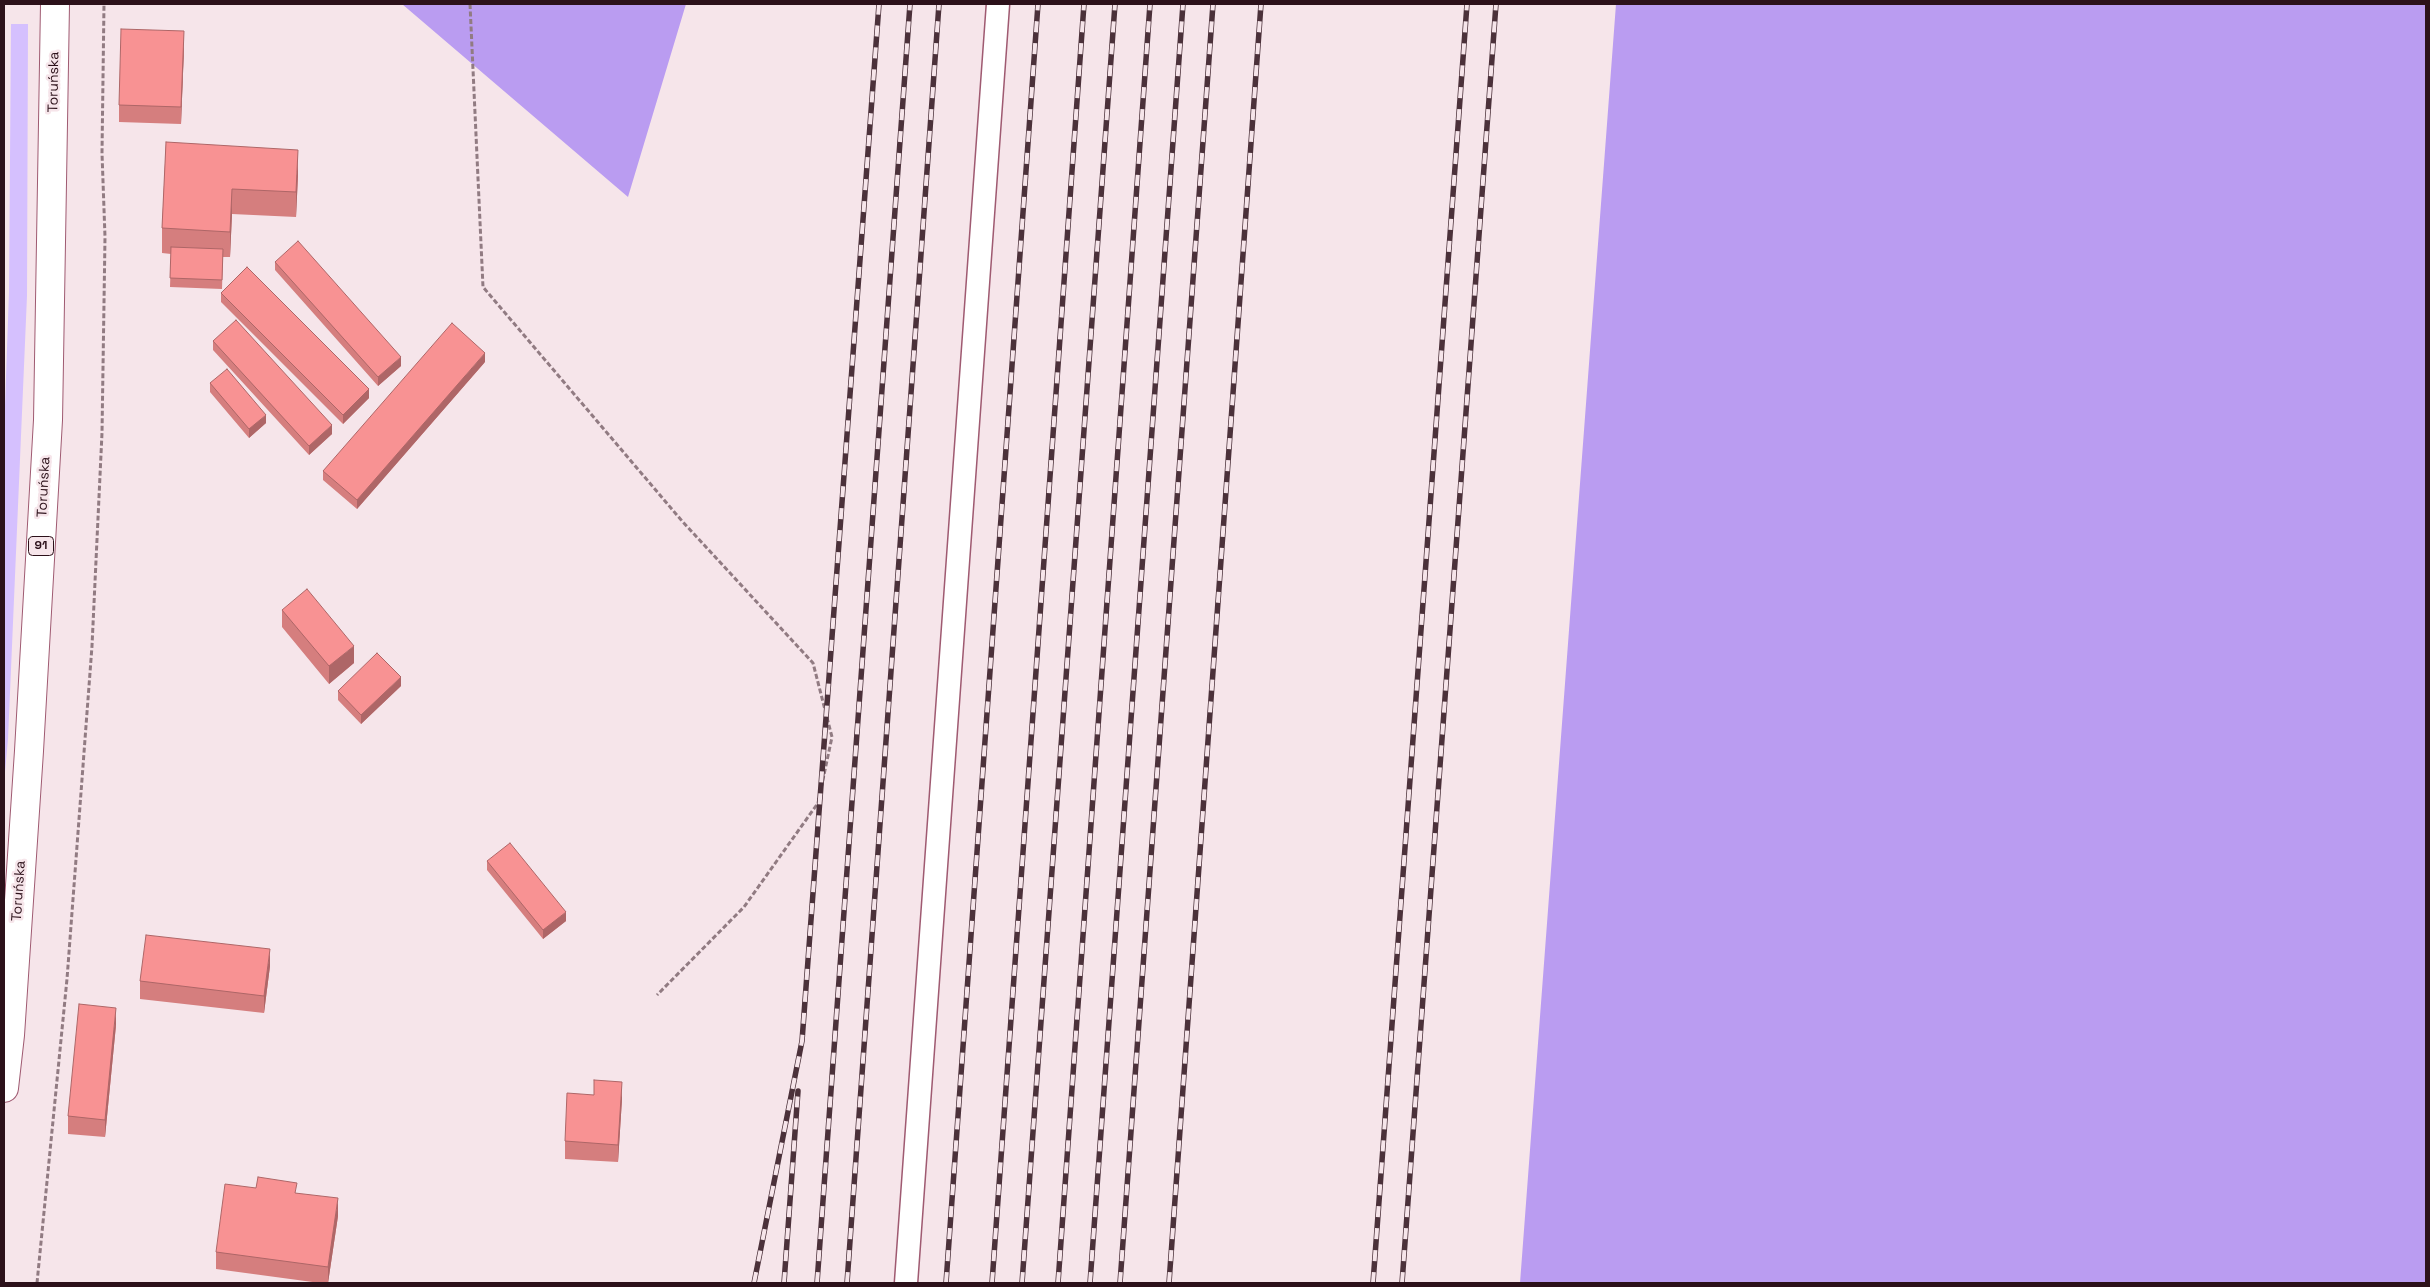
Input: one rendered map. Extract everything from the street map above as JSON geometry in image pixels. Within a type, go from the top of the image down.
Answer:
[{"type":"main road","name":"Toruńska","points":[[4,1088],[28,760],[48,420],[55,4]]},
{"type":"lane","points":[[906,1283],[998,4]]},
{"type":"path","points":[[37,1283],[67,979],[92,646],[102,433],[105,237],[102,153],[104,4]]},
{"type":"path","points":[[470,4],[483,287],[682,521],[813,662],[832,737],[818,803],[744,907],[657,995]]},
{"type":"shaded area","points":[[402,4],[686,4],[628,197]]},
{"type":"shaded area","points":[[1616,4],[2426,4],[2426,1283],[1520,1283]]},
{"type":"shaded area","points":[[11,24],[28,24],[27,296],[8,739],[4,783],[4,434],[9,292]]},
{"type":"building","points":[[121,29],[184,31],[181,107],[119,105]]},
{"type":"building","points":[[166,142],[298,150],[296,192],[232,189],[230,232],[162,228]]},
{"type":"building","points":[[298,241],[401,357],[378,377],[275,262]]},
{"type":"building","points":[[171,247],[223,249],[222,280],[170,278]]},
{"type":"building","points":[[247,267],[369,389],[343,415],[221,293]]},
{"type":"building","points":[[236,320],[332,425],[309,446],[213,341]]},
{"type":"building","points":[[452,323],[485,353],[357,500],[323,471]]},
{"type":"building","points":[[227,369],[266,415],[249,429],[210,383]]},
{"type":"building","points":[[307,589],[354,646],[329,666],[282,610]]},
{"type":"building","points":[[377,653],[401,677],[361,715],[338,691]]},
{"type":"building","points":[[510,843],[566,912],[543,930],[487,861]]},
{"type":"building","points":[[146,935],[270,949],[264,996],[140,981]]},
{"type":"building","points":[[79,1004],[116,1008],[105,1120],[68,1116]]},
{"type":"building","points":[[594,1080],[622,1082],[618,1145],[565,1141],[567,1093],[594,1095]]},
{"type":"building","points":[[258,1177],[297,1183],[295,1193],[338,1198],[328,1267],[216,1252],[225,1184],[256,1188]]},
{"type":"railway","points":[[754,1283],[802,1041],[879,4]]},
{"type":"railway","points":[[817,1283],[910,4]]},
{"type":"railway","points":[[847,1283],[939,4]]},
{"type":"railway","points":[[946,1283],[1038,4]]},
{"type":"railway","points":[[992,1283],[1084,4]]},
{"type":"railway","points":[[1022,1283],[1115,4]]},
{"type":"railway","points":[[1058,1283],[1150,4]]},
{"type":"railway","points":[[1090,1283],[1183,4]]},
{"type":"railway","points":[[1120,1283],[1213,4]]},
{"type":"railway","points":[[1169,1283],[1261,4]]},
{"type":"railway","points":[[1373,1283],[1467,4]]},
{"type":"railway","points":[[1402,1283],[1496,4]]},
{"type":"railway","points":[[784,1283],[798,1091]]}]
